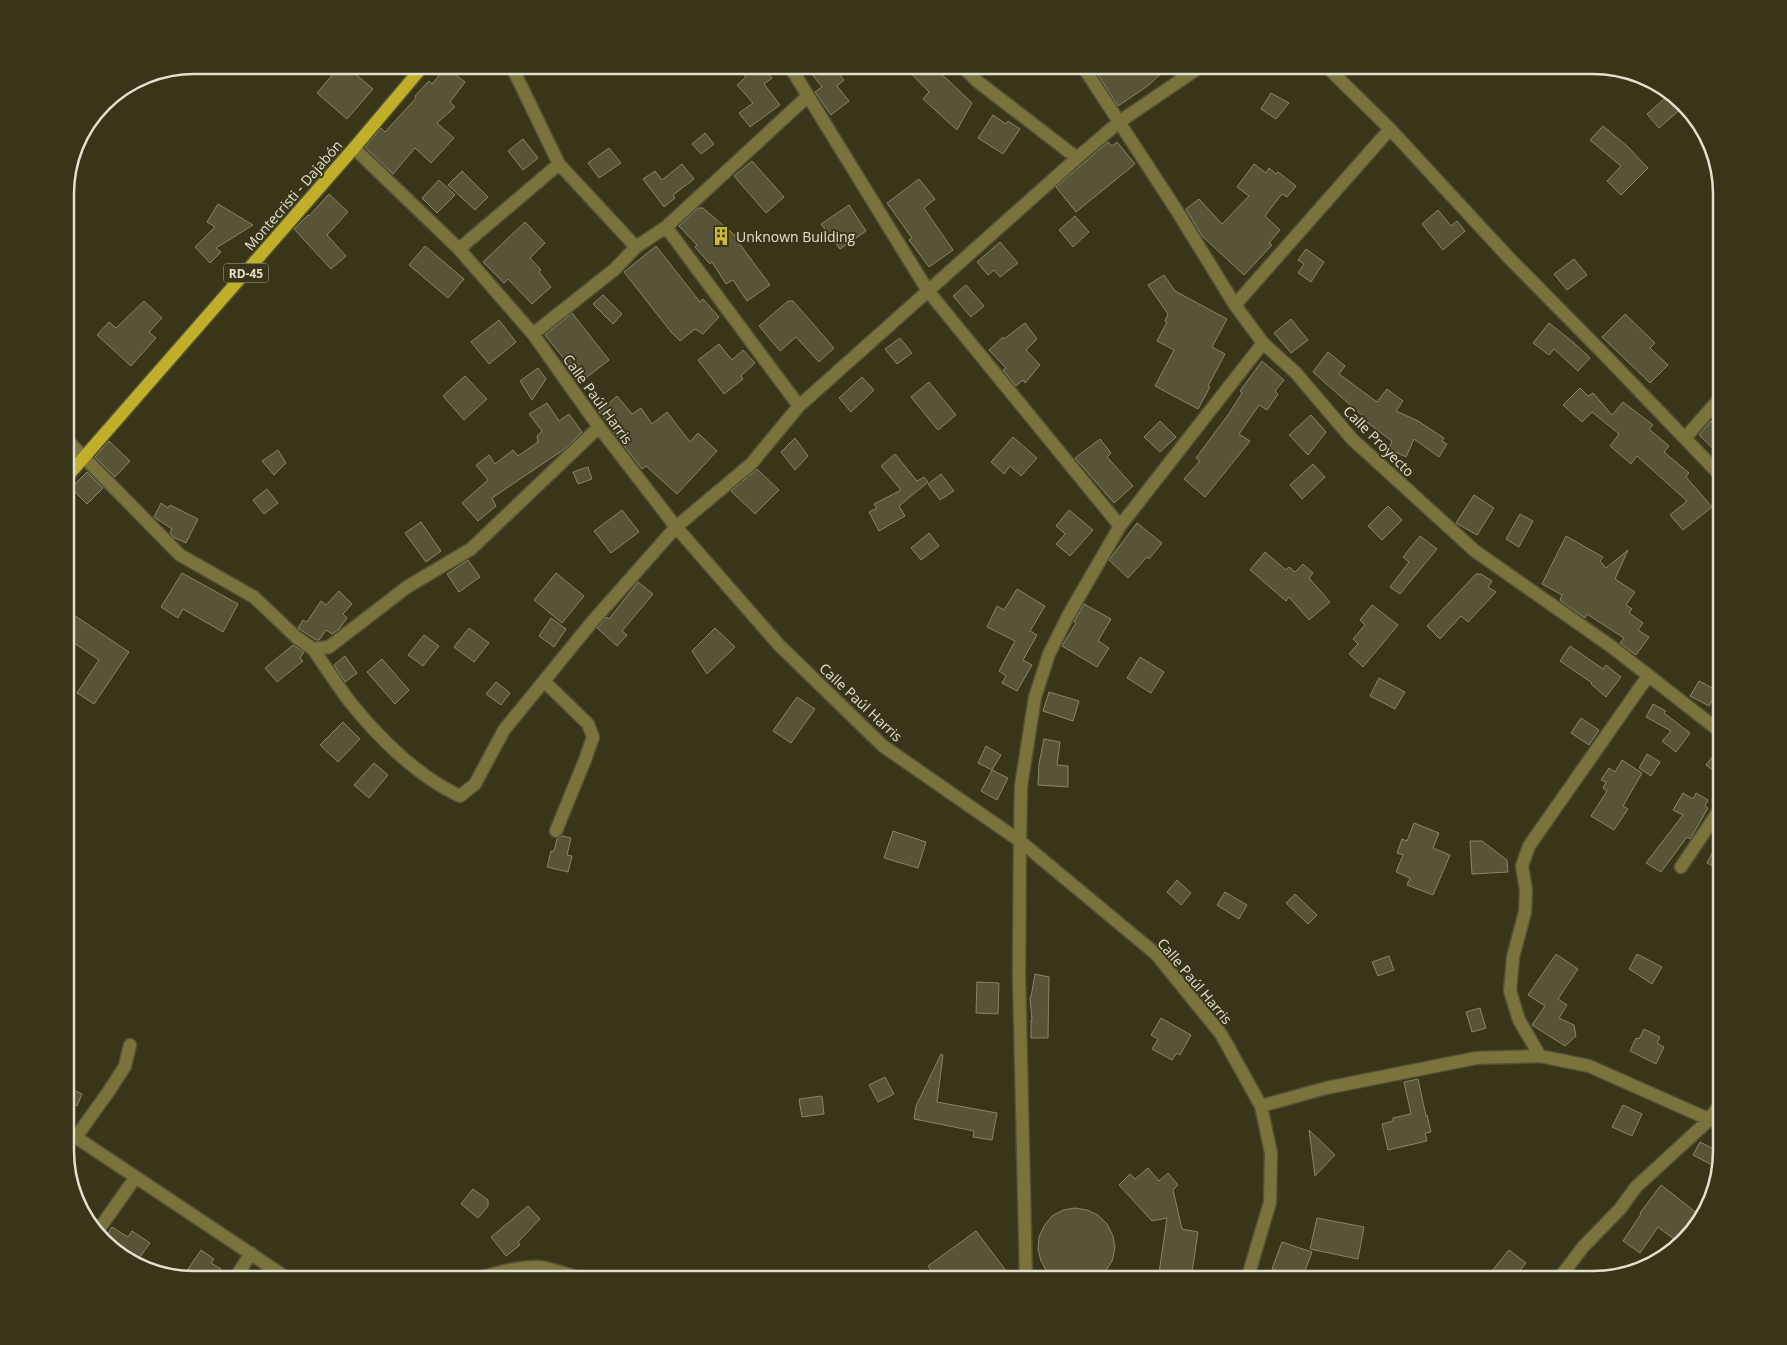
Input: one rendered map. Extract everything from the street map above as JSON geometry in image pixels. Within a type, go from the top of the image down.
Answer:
[{"type":"main road","name":"Montecristi - Dajabón","points":[[74,469],[416,74]]},
{"type":"street","points":[[515,74],[559,164],[636,247]]},
{"type":"street","points":[[795,74],[928,291],[1120,526]]},
{"type":"street","points":[[969,74],[1077,158]]},
{"type":"street","name":"Calle Proyecto","points":[[1088,74],[1235,304],[1263,343],[1296,373],[1352,439],[1475,551],[1612,647],[1713,727]]},
{"type":"street","points":[[74,447],[180,555],[254,597],[296,637],[313,648],[350,702],[391,746],[440,787],[460,796],[475,784],[504,730],[592,622],[676,527],[751,464],[800,406],[1077,158],[1119,122],[1190,74]]},
{"type":"street","points":[[1334,74],[1390,129],[1510,259],[1713,469]]},
{"type":"street","points":[[533,334],[615,268],[636,247],[666,227],[808,96]]},
{"type":"street","points":[[1235,304],[1390,129]]},
{"type":"street","name":"Calle Paúl Harris","points":[[354,148],[459,249],[533,334],[599,427],[676,527],[779,645],[883,746],[1020,841],[1156,954],[1221,1034],[1261,1106],[1271,1152],[1270,1202],[1250,1271]]},
{"type":"street","points":[[459,249],[559,164]]},
{"type":"street","points":[[666,227],[800,406]]},
{"type":"street","points":[[1026,1271],[1018,975],[1020,841],[1021,786],[1035,696],[1049,654],[1069,614],[1120,526],[1263,343]]},
{"type":"street","points":[[1684,438],[1713,406]]},
{"type":"street","points":[[313,648],[329,647],[407,587],[471,549],[599,427]]},
{"type":"street","points":[[1540,1056],[1519,1020],[1510,991],[1513,957],[1525,912],[1526,890],[1522,866],[1529,846],[1648,676]]},
{"type":"street","points":[[544,681],[588,724],[593,737],[556,831]]},
{"type":"street","points":[[1681,867],[1713,819]]},
{"type":"street","points":[[74,1129],[109,1091],[125,1066],[130,1044]]},
{"type":"street","points":[[1261,1106],[1326,1088],[1476,1058],[1540,1056],[1588,1066],[1713,1122]]},
{"type":"street","points":[[1565,1271],[1583,1247],[1620,1209],[1636,1187],[1713,1115]]},
{"type":"street","points":[[74,1136],[277,1271]]},
{"type":"street","points":[[101,1227],[135,1178]]},
{"type":"street","points":[[240,1271],[251,1253]]},
{"type":"street","points":[[505,1271],[538,1267],[557,1271]]},
{"type":"building","points":[[333,74],[356,74],[373,89],[347,119],[317,93]]},
{"type":"building","points":[[440,74],[455,74],[465,82],[450,102],[455,107],[437,123],[454,138],[431,163],[415,148],[393,174],[365,147],[381,128],[385,132],[429,81],[432,84]]},
{"type":"building","points":[[743,74],[769,74],[772,78],[764,84],[780,105],[750,127],[739,113],[753,103],[737,85],[746,77]]},
{"type":"building","points":[[812,74],[839,74],[844,80],[837,86],[849,101],[831,115],[815,92],[822,87]]},
{"type":"building","points":[[912,74],[940,74],[972,103],[957,130],[923,99],[929,92]]},
{"type":"building","points":[[1098,74],[1161,74],[1149,85],[1118,106]]},
{"type":"building","points":[[1271,93],[1289,103],[1276,119],[1261,109]]},
{"type":"building","points":[[1666,98],[1679,110],[1659,128],[1647,114]]},
{"type":"building","points":[[993,115],[1006,124],[1008,121],[1020,129],[1003,154],[978,138]]},
{"type":"building","points":[[1603,126],[1627,146],[1648,168],[1621,195],[1607,181],[1621,166],[1590,140]]},
{"type":"building","points":[[705,133],[714,144],[701,154],[692,144]]},
{"type":"building","points":[[523,139],[538,158],[523,170],[508,151]]},
{"type":"building","points":[[1108,142],[1112,146],[1117,142],[1135,164],[1076,212],[1056,187]]},
{"type":"building","points":[[609,148],[621,163],[599,178],[588,163]]},
{"type":"building","points":[[752,161],[784,197],[766,213],[734,176]]},
{"type":"building","points":[[682,164],[694,179],[673,195],[675,198],[664,207],[643,179],[655,171],[662,180]]},
{"type":"building","points":[[1254,164],[1266,173],[1269,168],[1276,174],[1278,172],[1296,186],[1287,197],[1282,194],[1265,216],[1280,230],[1269,243],[1272,245],[1244,275],[1202,236],[1186,209],[1199,199],[1222,224],[1249,196],[1237,187]]},
{"type":"building","points":[[462,171],[488,197],[475,210],[448,185]]},
{"type":"building","points":[[919,179],[935,199],[924,208],[953,250],[929,267],[909,240],[912,238],[887,203]]},
{"type":"building","points":[[439,180],[455,195],[437,213],[422,198]]},
{"type":"building","points":[[329,194],[348,212],[327,235],[346,256],[331,269],[294,229]]},
{"type":"building","points":[[218,204],[253,225],[216,248],[221,252],[210,263],[195,247],[215,227],[207,222]]},
{"type":"building","points":[[849,205],[866,231],[840,249],[821,224]]},
{"type":"building","points":[[698,208],[703,208],[738,238],[736,239],[770,285],[747,301],[733,280],[726,284],[712,262],[710,264],[695,247],[697,245],[679,226]]},
{"type":"building","points":[[1438,210],[1451,226],[1457,221],[1465,231],[1443,250],[1422,224]]},
{"type":"building","points":[[1075,216],[1089,232],[1073,247],[1059,230]]},
{"type":"building","points":[[525,222],[545,243],[530,258],[541,270],[539,272],[551,287],[532,304],[508,279],[504,283],[483,262]]},
{"type":"building","points":[[1000,242],[1018,263],[1000,277],[994,270],[988,275],[977,262]]},
{"type":"building","points":[[425,246],[464,279],[448,298],[409,265]]},
{"type":"building","points":[[656,246],[700,302],[703,299],[719,317],[703,334],[695,329],[680,341],[624,272]]},
{"type":"building","points":[[1306,249],[1324,262],[1311,282],[1298,273],[1304,264],[1298,260]]},
{"type":"building","points":[[1574,259],[1587,275],[1567,290],[1554,274]]},
{"type":"building","points":[[1164,275],[1175,291],[1227,319],[1212,347],[1225,354],[1198,409],[1155,386],[1174,350],[1157,341],[1167,322],[1165,321],[1168,314],[1148,285]]},
{"type":"building","points":[[966,285],[984,306],[971,317],[953,296]]},
{"type":"building","points":[[603,295],[622,314],[613,324],[593,304]]},
{"type":"building","points":[[144,301],[162,318],[149,332],[156,338],[131,366],[97,335],[109,322],[116,328]]},
{"type":"building","points":[[788,301],[793,301],[834,348],[819,362],[796,337],[780,351],[759,326]]},
{"type":"building","points":[[572,313],[609,360],[582,381],[545,335]]},
{"type":"building","points":[[1625,314],[1655,343],[1650,348],[1668,365],[1650,383],[1602,337]]},
{"type":"building","points":[[1291,319],[1308,340],[1291,353],[1274,333]]},
{"type":"building","points":[[499,320],[516,342],[489,364],[471,342]]},
{"type":"building","points":[[1025,323],[1037,339],[1026,350],[1040,365],[1025,383],[1023,380],[1016,386],[1003,370],[1006,368],[989,350],[1003,337],[1004,339]]},
{"type":"building","points":[[1549,323],[1590,358],[1578,371],[1554,349],[1549,355],[1533,343]]},
{"type":"building","points":[[900,338],[912,353],[897,364],[885,349]]},
{"type":"building","points":[[719,344],[732,360],[743,350],[755,363],[741,376],[743,379],[724,394],[698,360]]},
{"type":"building","points":[[1328,352],[1345,366],[1339,374],[1377,402],[1387,389],[1403,401],[1396,411],[1418,421],[1444,438],[1442,441],[1447,444],[1439,457],[1414,439],[1406,457],[1389,449],[1392,441],[1364,420],[1365,418],[1313,372]]},
{"type":"building","points":[[1262,361],[1284,380],[1275,391],[1278,394],[1267,410],[1259,405],[1239,434],[1250,441],[1205,497],[1184,479],[1200,461],[1196,458],[1228,415],[1242,393],[1240,391]]},
{"type":"building","points":[[538,368],[546,379],[532,400],[520,381]]},
{"type":"building","points":[[465,376],[487,399],[464,420],[443,396]]},
{"type":"building","points":[[862,377],[874,390],[851,412],[839,398]]},
{"type":"building","points":[[929,382],[956,415],[938,430],[911,397]]},
{"type":"building","points":[[1580,388],[1588,396],[1593,393],[1612,415],[1623,402],[1653,425],[1649,429],[1669,446],[1664,452],[1689,473],[1686,477],[1712,507],[1683,530],[1670,515],[1687,501],[1637,456],[1631,464],[1610,446],[1619,434],[1592,412],[1582,422],[1563,405]]},
{"type":"building","points":[[617,396],[632,414],[641,408],[652,424],[667,412],[690,442],[698,433],[717,451],[677,494],[646,466],[642,469],[599,412]]},
{"type":"building","points":[[547,403],[559,421],[569,414],[582,432],[566,448],[492,498],[496,506],[478,521],[462,503],[488,480],[476,465],[489,455],[495,464],[513,450],[518,456],[538,442],[537,436],[542,431],[529,414]]},
{"type":"building","points":[[1311,415],[1326,432],[1308,455],[1289,435]]},
{"type":"building","points":[[1160,421],[1176,437],[1160,452],[1144,437]]},
{"type":"building","points":[[1711,421],[1713,423],[1713,448],[1699,435]]},
{"type":"building","points":[[1013,437],[1037,458],[1021,476],[1010,466],[1004,474],[991,462]]},
{"type":"building","points":[[795,438],[808,456],[795,470],[781,452]]},
{"type":"building","points":[[1100,439],[1111,453],[1107,457],[1133,486],[1114,503],[1075,458]]},
{"type":"building","points":[[109,441],[130,461],[115,477],[95,457]]},
{"type":"building","points":[[278,450],[286,463],[274,475],[262,461]]},
{"type":"building","points":[[895,454],[917,481],[924,477],[928,482],[899,506],[905,516],[879,531],[869,512],[877,508],[874,504],[901,490],[881,466]]},
{"type":"building","points":[[1313,464],[1325,477],[1302,499],[1290,485]]},
{"type":"building","points":[[588,467],[592,479],[578,484],[573,472]]},
{"type":"building","points":[[757,469],[779,490],[755,514],[731,491]]},
{"type":"building","points":[[87,472],[103,488],[87,504],[74,491],[74,485]]},
{"type":"building","points":[[941,474],[954,491],[940,500],[928,484]]},
{"type":"building","points":[[267,489],[278,503],[264,514],[253,500]]},
{"type":"building","points":[[1474,495],[1494,508],[1477,535],[1456,523]]},
{"type":"building","points":[[161,503],[168,508],[170,505],[198,519],[186,543],[173,537],[170,533],[172,529],[154,517]]},
{"type":"building","points":[[1388,506],[1402,520],[1382,540],[1368,526]]},
{"type":"building","points":[[622,510],[639,532],[611,553],[594,531]]},
{"type":"building","points":[[1069,510],[1093,530],[1070,556],[1056,544],[1065,534],[1056,526]]},
{"type":"building","points":[[1520,514],[1533,521],[1519,547],[1506,539]]},
{"type":"building","points":[[421,522],[441,551],[426,562],[405,533]]},
{"type":"building","points":[[1137,523],[1162,543],[1149,559],[1147,557],[1128,578],[1109,560]]},
{"type":"building","points":[[929,533],[939,546],[921,560],[911,548]]},
{"type":"building","points":[[1420,536],[1437,549],[1400,594],[1390,587],[1409,562],[1403,557]]},
{"type":"building","points":[[1566,536],[1603,557],[1600,561],[1606,568],[1628,550],[1615,579],[1635,592],[1626,605],[1632,609],[1629,613],[1643,623],[1638,630],[1649,637],[1636,655],[1620,643],[1624,638],[1587,614],[1585,618],[1560,600],[1562,595],[1542,584]]},
{"type":"building","points":[[1265,552],[1286,570],[1289,567],[1295,572],[1303,564],[1313,573],[1309,578],[1330,602],[1309,620],[1289,597],[1286,601],[1250,570]]},
{"type":"building","points":[[468,560],[480,577],[459,592],[447,574]]},
{"type":"building","points":[[182,573],[238,604],[223,632],[183,609],[178,618],[161,607]]},
{"type":"building","points":[[556,573],[584,596],[562,623],[534,600]]},
{"type":"building","points":[[1476,574],[1481,574],[1492,581],[1488,587],[1496,592],[1468,622],[1461,616],[1440,639],[1427,626]]},
{"type":"building","points":[[638,582],[653,594],[622,631],[627,635],[617,646],[597,628],[607,617],[609,619]]},
{"type":"building","points":[[1017,589],[1045,606],[1030,631],[1037,635],[1023,660],[1032,665],[1017,691],[1002,683],[1006,676],[999,671],[1015,641],[987,627],[997,606],[1004,610]]},
{"type":"building","points":[[339,591],[352,604],[343,614],[347,618],[339,629],[332,634],[326,630],[319,640],[316,640],[298,628],[303,620],[307,622],[321,601],[326,605]]},
{"type":"building","points":[[1084,604],[1111,619],[1098,641],[1109,648],[1097,667],[1062,646],[1076,623],[1074,622]]},
{"type":"building","points":[[1372,605],[1398,625],[1363,667],[1349,654],[1358,644],[1353,639],[1365,625],[1360,620]]},
{"type":"building","points":[[74,615],[129,652],[94,704],[77,693],[99,660],[74,643]]},
{"type":"building","points":[[551,618],[566,629],[554,647],[539,636]]},
{"type":"building","points":[[469,628],[489,643],[474,662],[454,647]]},
{"type":"building","points":[[715,628],[735,647],[707,674],[692,651]]},
{"type":"building","points":[[424,635],[439,646],[423,666],[408,655]]},
{"type":"building","points":[[293,645],[304,652],[300,658],[303,661],[277,682],[265,668]]},
{"type":"building","points":[[1570,646],[1603,669],[1606,665],[1621,677],[1606,697],[1592,683],[1560,661]]},
{"type":"building","points":[[345,656],[357,673],[345,682],[334,665]]},
{"type":"building","points":[[1140,657],[1164,672],[1151,693],[1127,678]]},
{"type":"building","points":[[382,659],[409,690],[395,704],[367,672]]},
{"type":"building","points":[[1379,678],[1405,692],[1395,709],[1370,696]]},
{"type":"building","points":[[1699,681],[1713,688],[1713,699],[1709,706],[1690,696]]},
{"type":"building","points":[[496,682],[510,693],[501,705],[486,694]]},
{"type":"building","points":[[1049,692],[1079,701],[1073,721],[1043,711]]},
{"type":"building","points":[[797,697],[815,709],[791,743],[773,731]]},
{"type":"building","points":[[1653,704],[1666,711],[1664,713],[1690,733],[1676,752],[1662,741],[1671,731],[1646,717]]},
{"type":"building","points":[[1581,718],[1599,730],[1589,745],[1571,733]]},
{"type":"building","points":[[343,722],[360,739],[338,762],[320,745]]},
{"type":"building","points":[[1044,739],[1060,742],[1057,765],[1068,766],[1068,787],[1038,785],[1039,764]]},
{"type":"building","points":[[986,746],[1001,755],[992,770],[978,763]]},
{"type":"building","points":[[1647,754],[1660,762],[1651,776],[1639,768]]},
{"type":"building","points":[[1713,756],[1713,770],[1706,765]]},
{"type":"building","points":[[1622,760],[1642,773],[1623,806],[1628,809],[1614,830],[1591,816],[1607,791],[1603,788],[1606,782],[1601,780],[1609,768],[1615,772]]},
{"type":"building","points":[[374,763],[388,775],[369,798],[354,785]]},
{"type":"building","points":[[992,770],[1008,778],[997,800],[981,791]]},
{"type":"building","points":[[1683,793],[1693,799],[1696,793],[1708,800],[1705,806],[1708,808],[1690,839],[1687,837],[1661,872],[1646,863],[1683,815],[1673,810]]},
{"type":"building","points":[[1414,823],[1439,833],[1433,848],[1450,855],[1433,895],[1407,885],[1410,878],[1396,872],[1403,855],[1397,853],[1402,839],[1407,841]]},
{"type":"building","points":[[893,831],[926,842],[918,868],[884,858]]},
{"type":"building","points":[[562,836],[571,838],[567,855],[572,856],[568,872],[547,867],[551,851],[554,851],[557,839]]},
{"type":"building","points":[[1470,841],[1482,841],[1507,860],[1508,872],[1472,874]]},
{"type":"building","points":[[1713,851],[1713,866],[1707,863]]},
{"type":"building","points":[[1177,880],[1191,893],[1181,905],[1167,892]]},
{"type":"building","points":[[1225,892],[1247,905],[1239,919],[1217,905]]},
{"type":"building","points":[[1295,894],[1317,915],[1308,924],[1286,903]]},
{"type":"building","points":[[1556,954],[1578,969],[1558,999],[1567,1005],[1559,1018],[1574,1025],[1576,1036],[1565,1046],[1532,1025],[1545,1006],[1528,995]]},
{"type":"building","points":[[1637,954],[1662,967],[1652,984],[1629,969]]},
{"type":"building","points":[[1389,956],[1394,970],[1378,976],[1372,962]]},
{"type":"building","points":[[1035,974],[1049,977],[1048,1038],[1031,1038],[1030,997]]},
{"type":"building","points":[[977,982],[999,983],[998,1014],[976,1013]]},
{"type":"building","points":[[1480,1008],[1486,1028],[1472,1032],[1466,1012]]},
{"type":"building","points":[[1161,1018],[1191,1035],[1180,1055],[1177,1053],[1172,1060],[1152,1049],[1158,1039],[1151,1035]]},
{"type":"building","points":[[1644,1029],[1660,1037],[1657,1043],[1664,1047],[1656,1064],[1630,1051],[1636,1038],[1639,1039]]},
{"type":"building","points":[[941,1054],[943,1055],[937,1102],[997,1113],[992,1140],[973,1137],[974,1131],[914,1119],[916,1106]]},
{"type":"building","points":[[885,1077],[894,1094],[878,1102],[869,1085]]},
{"type":"building","points":[[1418,1079],[1431,1132],[1425,1133],[1427,1141],[1388,1150],[1382,1124],[1393,1121],[1393,1118],[1411,1114],[1404,1082]]},
{"type":"building","points":[[74,1090],[82,1094],[77,1106],[74,1105]]},
{"type":"building","points":[[822,1096],[824,1114],[802,1117],[799,1099]]},
{"type":"building","points":[[1623,1105],[1642,1114],[1632,1136],[1612,1127]]},
{"type":"building","points":[[1309,1130],[1335,1155],[1315,1176]]},
{"type":"building","points":[[1700,1142],[1713,1148],[1712,1165],[1693,1155]]},
{"type":"building","points":[[1148,1168],[1159,1181],[1168,1173],[1178,1185],[1173,1190],[1182,1229],[1198,1232],[1192,1271],[1159,1271],[1167,1218],[1152,1221],[1119,1185],[1130,1174],[1135,1179]]},
{"type":"building","points":[[1661,1185],[1696,1212],[1689,1224],[1674,1239],[1658,1227],[1640,1253],[1623,1241],[1640,1213]]},
{"type":"building","points":[[473,1189],[488,1200],[488,1206],[478,1218],[461,1204]]},
{"type":"building","points":[[528,1206],[540,1219],[518,1242],[520,1245],[506,1256],[491,1237]]},
{"type":"building","points":[[1075,1208],[1087,1210],[1098,1215],[1107,1224],[1113,1236],[1115,1248],[1112,1261],[1106,1271],[1046,1271],[1041,1261],[1038,1249],[1039,1237],[1044,1226],[1052,1216],[1063,1210]]},
{"type":"building","points":[[1317,1218],[1364,1227],[1358,1259],[1310,1249]]},
{"type":"building","points":[[112,1227],[128,1237],[132,1231],[150,1243],[139,1258],[121,1247],[107,1234]]},
{"type":"building","points":[[976,1231],[1006,1271],[932,1271],[928,1266]]},
{"type":"building","points":[[1282,1242],[1312,1252],[1305,1271],[1278,1271],[1272,1269]]},
{"type":"building","points":[[201,1250],[214,1259],[211,1263],[221,1269],[220,1271],[187,1271]]},
{"type":"building","points":[[1509,1250],[1526,1263],[1519,1271],[1492,1271]]},
{"type":"place","name":"Unknown Building","points":[[721,236]]}]
